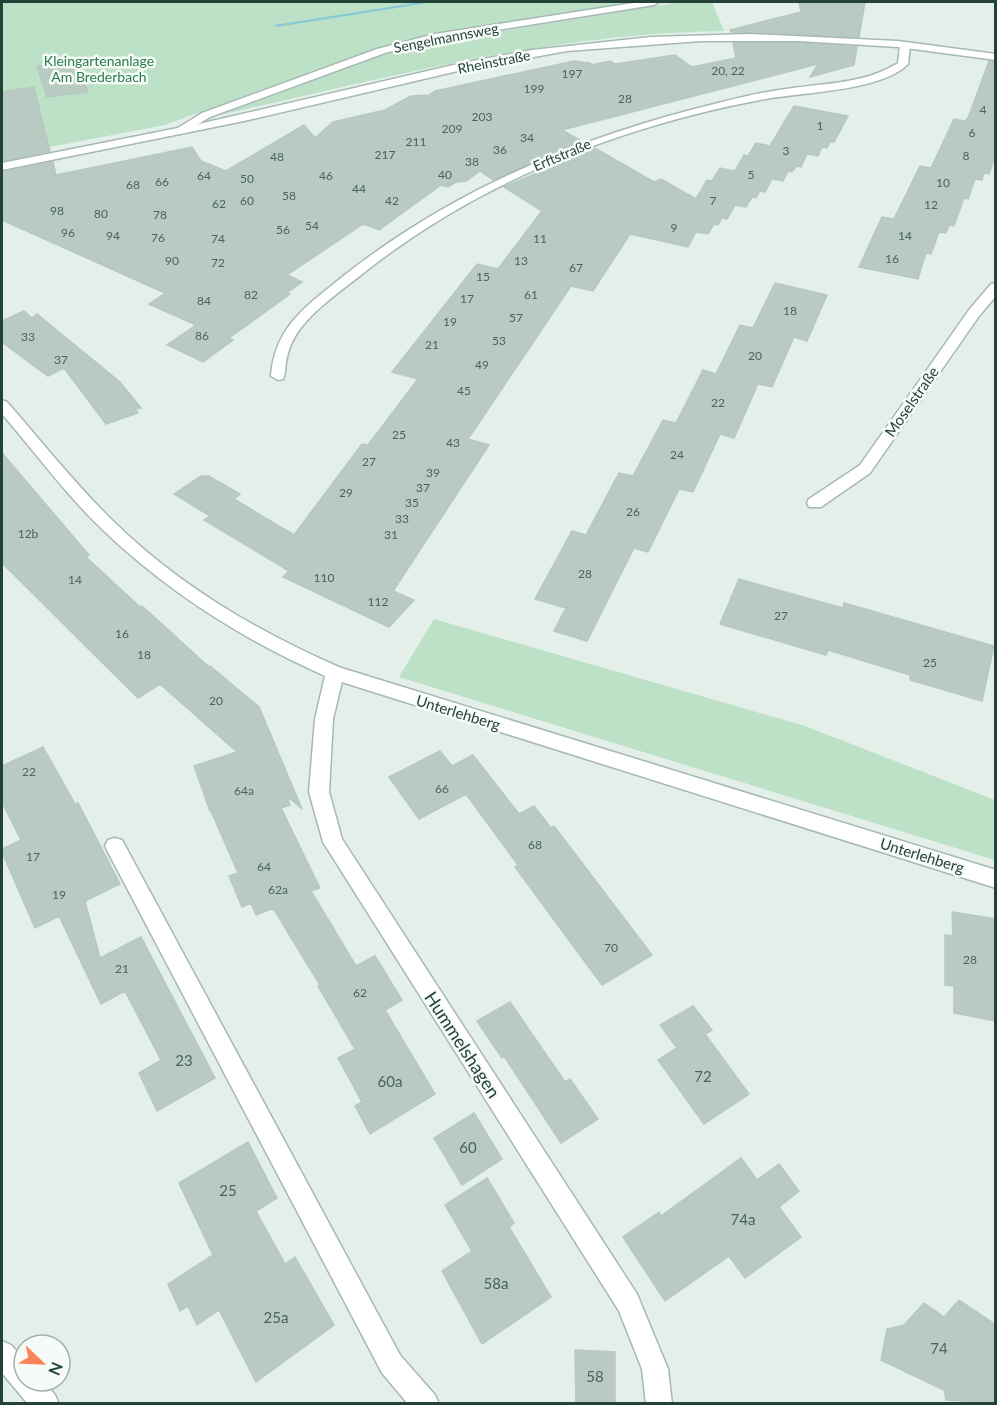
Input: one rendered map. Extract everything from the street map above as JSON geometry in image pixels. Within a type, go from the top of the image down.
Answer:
[{"type":"street","name":"Sengelmannsweg","points":[[179,131],[206,115],[381,51],[435,37],[654,2]]},
{"type":"street","name":"Rheinstraße","points":[[2,167],[179,131],[474,64],[600,44],[683,38],[782,37],[905,45],[996,57]]},
{"type":"street","name":"Erftstraße","points":[[278,376],[278,358],[294,325],[352,275],[403,238],[458,203],[568,152],[643,125],[779,93],[870,79],[892,73],[903,63],[905,45]]},
{"type":"street","name":"Moselstraße","points":[[815,503],[865,470],[974,314],[996,287]]},
{"type":"street","name":"Unterlehberg","points":[[2,405],[82,499],[146,561],[228,620],[292,656],[335,674],[996,879]]},
{"type":"street","name":"Hummelshagen","points":[[335,674],[324,719],[319,792],[333,842],[628,1303],[655,1369],[659,1404]]},
{"type":"street","points":[[115,846],[391,1364],[426,1404]]},
{"type":"street","points":[[2,1354],[12,1365]]},
{"type":"green space","name":"Kleingartenanlage Am Brederbach","points":[[2,2],[639,2],[440,33],[383,46],[165,125],[50,147],[36,94],[2,99]]},
{"type":"green space","points":[[679,2],[712,2],[724,31],[596,40],[533,49],[407,73],[220,115],[342,69],[411,46]]},
{"type":"green space","points":[[434,619],[805,726],[995,800],[995,860],[399,677]]},
{"type":"building","points":[[799,2],[865,2],[859,37],[731,32],[730,30],[801,12]]},
{"type":"building","points":[[733,43],[799,43],[857,47],[854,65],[810,77],[818,64],[562,130],[583,142],[493,180],[480,171],[466,181],[456,182],[448,187],[441,185],[379,230],[363,224],[287,275],[302,282],[287,293],[290,294],[229,338],[233,340],[203,362],[167,345],[196,325],[149,304],[165,293],[2,220],[2,172],[53,162],[56,175],[192,147],[201,161],[226,171],[304,125],[315,138],[333,122],[385,110],[411,96],[429,95],[435,91],[574,61],[592,65],[610,61],[615,64],[675,55],[692,67],[736,58]]},
{"type":"building","points":[[79,60],[88,92],[47,97],[37,66]]},
{"type":"building","points":[[989,61],[996,62],[996,154],[989,174],[984,173],[982,180],[975,179],[968,199],[964,198],[954,226],[949,225],[946,233],[939,232],[931,254],[926,253],[918,279],[859,267],[882,217],[894,219],[920,166],[931,168],[954,119],[965,121],[968,118]]},
{"type":"building","points":[[34,87],[50,151],[2,161],[2,92]]},
{"type":"building","points":[[794,106],[848,116],[834,142],[830,142],[827,148],[822,147],[818,156],[807,154],[801,167],[796,166],[792,172],[788,171],[783,181],[772,179],[765,192],[760,191],[756,198],[752,197],[746,207],[735,205],[727,219],[722,218],[718,225],[714,224],[708,234],[696,232],[688,247],[630,234],[593,291],[571,286],[468,439],[489,445],[393,591],[414,600],[389,627],[283,577],[289,571],[204,520],[210,516],[174,494],[201,476],[209,476],[240,494],[234,499],[294,535],[362,444],[368,445],[418,379],[392,372],[477,264],[498,269],[542,211],[504,187],[595,148],[654,182],[661,179],[696,199],[707,180],[712,181],[720,168],[735,171],[744,155],[748,156],[756,143],[770,146]]},
{"type":"building","points":[[775,283],[827,295],[807,341],[794,337],[772,387],[758,384],[734,438],[720,434],[693,492],[679,489],[648,552],[634,548],[587,641],[554,631],[566,608],[535,599],[572,531],[586,535],[619,473],[633,476],[663,420],[676,423],[703,370],[716,374],[740,325],[753,328]]},
{"type":"building","points":[[24,311],[32,318],[37,314],[120,382],[141,408],[135,409],[138,413],[106,424],[64,368],[48,376],[2,342],[2,321]]},
{"type":"building","points":[[2,453],[89,555],[86,557],[209,667],[259,707],[302,809],[287,796],[290,805],[281,808],[320,888],[311,891],[356,966],[375,956],[402,1000],[385,1010],[435,1094],[370,1134],[355,1106],[362,1102],[338,1058],[355,1049],[318,986],[320,985],[273,908],[256,915],[251,903],[242,907],[229,876],[238,873],[210,811],[194,766],[237,752],[160,684],[138,698],[2,563]]},
{"type":"building","points":[[739,579],[843,608],[844,603],[994,646],[982,701],[910,680],[910,675],[828,650],[826,655],[720,624]]},
{"type":"building","points":[[43,747],[75,804],[78,803],[120,884],[85,901],[100,958],[141,937],[215,1078],[157,1111],[139,1073],[161,1060],[125,991],[101,1004],[59,916],[35,928],[2,852],[2,849],[21,840],[2,802],[2,766]]},
{"type":"building","points":[[440,751],[452,766],[473,755],[519,814],[534,806],[551,828],[554,826],[652,955],[602,985],[515,867],[518,865],[466,794],[419,819],[389,777]]},
{"type":"building","points":[[952,912],[996,919],[996,1021],[954,1013],[954,986],[945,985],[945,935],[953,936]]},
{"type":"building","points":[[510,1002],[565,1082],[570,1079],[598,1119],[561,1143],[504,1056],[502,1058],[477,1021]]},
{"type":"building","points":[[693,1006],[712,1030],[705,1034],[749,1094],[704,1124],[658,1060],[677,1048],[660,1025]]},
{"type":"building","points":[[474,1113],[502,1159],[462,1185],[434,1138]]},
{"type":"building","points":[[248,1142],[277,1198],[256,1211],[285,1264],[295,1257],[334,1325],[256,1382],[219,1310],[197,1325],[188,1306],[180,1311],[168,1284],[213,1255],[179,1183]]},
{"type":"building","points":[[741,1158],[757,1180],[779,1164],[799,1191],[779,1207],[801,1237],[745,1278],[729,1256],[665,1301],[623,1237],[659,1212],[661,1216]]},
{"type":"building","points":[[487,1178],[514,1223],[509,1227],[551,1297],[482,1344],[442,1271],[472,1251],[445,1205]]},
{"type":"building","points":[[959,1300],[996,1325],[996,1403],[946,1400],[944,1390],[881,1360],[887,1329],[904,1325],[924,1303],[944,1317]]},
{"type":"building","points":[[575,1350],[615,1352],[615,1404],[576,1404]]},
{"type":"waterway","points":[[277,25],[431,2]]}]
